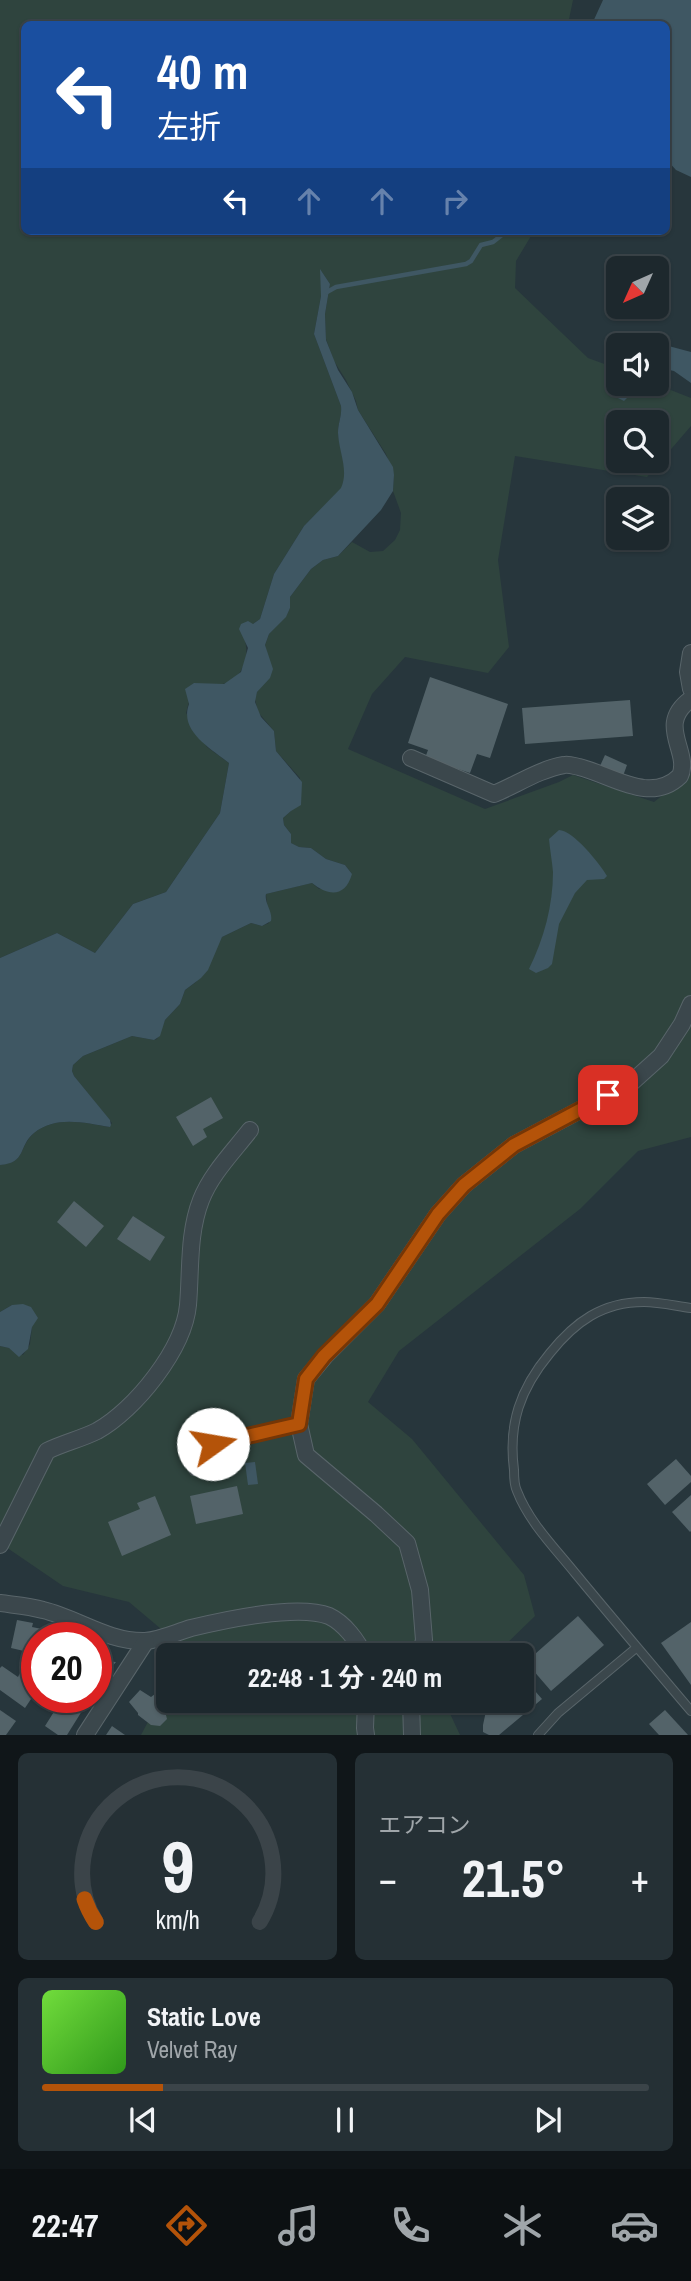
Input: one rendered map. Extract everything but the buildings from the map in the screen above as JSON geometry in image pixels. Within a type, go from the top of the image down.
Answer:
[{"type":"street","points":[[691,653],[688,672],[691,690]]},
{"type":"street","points":[[411,758],[494,794],[566,764],[593,771],[636,788],[660,789],[681,776],[688,765],[688,751],[677,729],[678,714],[691,699]]},
{"type":"street","points":[[423,1643],[420,1590],[407,1544],[306,1455],[299,1424],[306,1379],[324,1356],[377,1304],[438,1214],[464,1185],[514,1145],[631,1083],[661,1055],[682,1024],[691,1004]]},
{"type":"street","points":[[0,1545],[47,1451],[97,1431],[154,1381],[177,1341],[187,1310],[193,1225],[202,1197],[250,1130]]},
{"type":"street","points":[[0,1604],[43,1610],[115,1637],[146,1641],[222,1620],[274,1614],[321,1614],[345,1628],[357,1643]]},
{"type":"street","points":[[85,1735],[146,1641]]},
{"type":"street","points":[[366,1713],[366,1735]]},
{"type":"street","points":[[411,1713],[412,1735]]},
{"type":"lane","points":[[691,1308],[644,1302],[615,1305],[585,1317],[563,1337],[541,1364],[525,1392],[514,1422],[511,1442],[516,1490],[535,1524],[691,1711]]},
{"type":"lane","points":[[194,1471],[197,1458],[213,1444],[299,1424]]},
{"type":"lane","points":[[538,1735],[558,1713],[636,1648]]},
{"type":"green space","points":[[0,0],[573,0],[569,21],[21,21],[21,235],[532,235],[516,261],[515,288],[588,358],[606,365],[606,396],[669,396],[669,389],[691,398],[691,426],[669,452],[669,410],[606,410],[606,470],[515,456],[498,560],[509,647],[488,673],[405,657],[372,694],[348,749],[485,809],[573,775],[654,802],[691,773],[691,1137],[638,1151],[580,1209],[399,1351],[368,1402],[412,1439],[524,1575],[535,1616],[507,1643],[178,1643],[129,1602],[63,1586],[0,1543],[0,1346],[23,1355],[30,1344],[32,1327],[12,1305],[0,1312],[0,1165],[14,1161],[29,1138],[43,1127],[71,1122],[109,1127],[112,1123],[74,1076],[73,1065],[83,1056],[132,1036],[157,1039],[165,1020],[180,1004],[185,990],[196,982],[222,937],[251,923],[262,926],[269,923],[266,894],[312,883],[319,889],[352,874],[345,865],[326,859],[311,848],[291,843],[291,834],[284,825],[283,818],[291,811],[300,778],[276,751],[274,731],[258,712],[255,699],[262,685],[267,654],[265,645],[269,634],[286,616],[290,608],[290,597],[311,569],[323,560],[338,556],[352,542],[370,552],[383,551],[395,540],[400,530],[401,513],[393,491],[394,475],[386,454],[358,410],[326,339],[325,314],[330,284],[321,271],[321,296],[314,334],[341,406],[338,433],[344,468],[342,488],[304,526],[274,574],[260,619],[240,629],[246,644],[242,669],[231,681],[220,685],[194,683],[186,713],[207,747],[229,763],[220,813],[166,892],[133,904],[95,953],[57,933],[0,958]]},
{"type":"green space","points":[[622,473],[650,473],[647,477]]},
{"type":"green space","points":[[156,1707],[156,1713],[450,1713],[460,1735],[141,1735]]},
{"type":"water","points":[[603,0],[691,0],[691,177],[676,170],[670,163],[670,21],[593,21]]},
{"type":"water","points":[[320,269],[330,284],[325,314],[326,340],[358,410],[393,467],[393,491],[381,510],[338,556],[323,560],[311,569],[290,597],[290,608],[286,617],[269,634],[265,645],[273,669],[270,678],[257,692],[255,702],[261,717],[274,731],[276,751],[302,782],[301,805],[283,818],[284,825],[291,834],[291,843],[311,848],[326,859],[345,865],[352,874],[349,882],[340,891],[330,892],[312,883],[266,894],[271,921],[262,926],[251,923],[222,937],[208,970],[185,990],[180,1004],[165,1020],[160,1036],[154,1040],[132,1036],[83,1056],[73,1065],[74,1076],[110,1120],[110,1127],[61,1122],[43,1127],[29,1138],[14,1161],[0,1165],[0,958],[57,933],[95,953],[133,904],[166,892],[220,813],[229,763],[192,731],[188,722],[189,704],[185,689],[194,683],[224,684],[241,672],[248,648],[239,629],[241,624],[248,621],[253,624],[260,619],[274,574],[304,526],[341,488],[344,475],[338,433],[341,406],[314,334],[321,296]]},
{"type":"water","points":[[669,346],[691,352],[691,383],[669,370]]},
{"type":"water","points":[[614,396],[628,396],[624,401]]},
{"type":"water","points":[[559,830],[565,831],[578,841],[607,876],[604,879],[587,880],[575,893],[559,924],[552,964],[536,973],[529,969],[547,922],[553,884],[549,839]]},
{"type":"water","points":[[23,1304],[31,1307],[38,1318],[32,1327],[28,1349],[19,1357],[9,1348],[0,1346],[0,1312],[12,1305]]},
{"type":"water","points":[[255,1462],[258,1484],[248,1485],[245,1463]]},
{"type":"waterway","points":[[327,292],[336,287],[466,264],[481,245],[493,242],[502,235]]},
{"type":"route","points":[[213,1444],[299,1424],[306,1379],[324,1356],[377,1304],[438,1214],[464,1185],[514,1145],[608,1095]]}]
